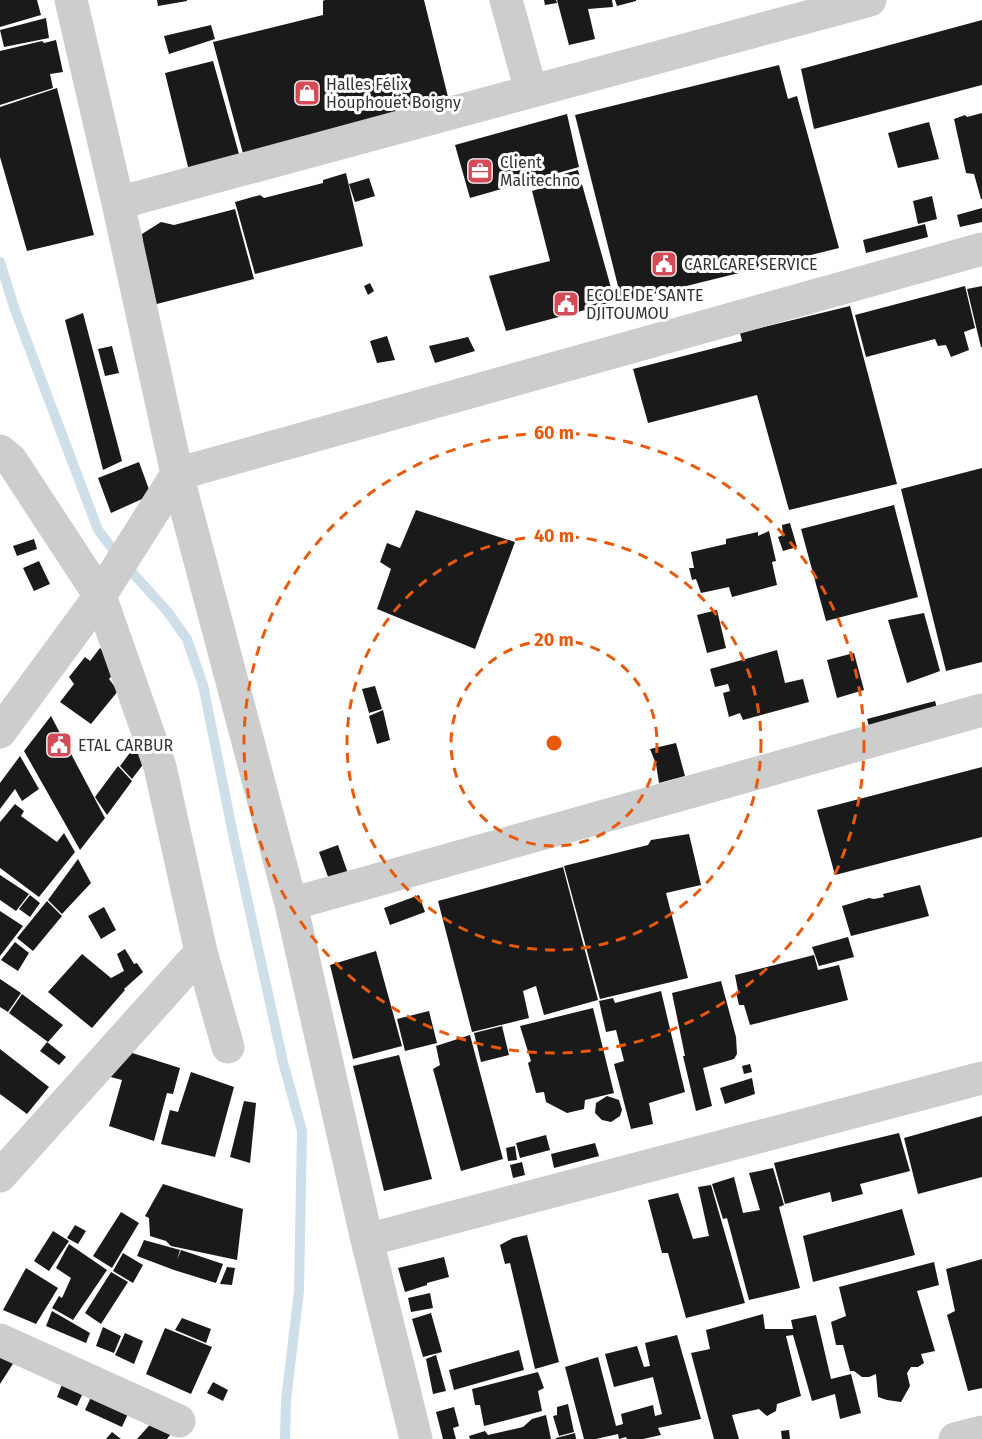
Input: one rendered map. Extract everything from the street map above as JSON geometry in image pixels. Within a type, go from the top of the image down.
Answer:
[{"type":"street","points":[[70,0],[118,204],[171,484],[291,904],[367,1240],[417,1439]]},
{"type":"street","points":[[506,0],[531,91]]},
{"type":"street","points":[[118,204],[870,0]]},
{"type":"street","points":[[0,732],[100,597],[171,484],[982,249]]},
{"type":"street","points":[[0,451],[11,460],[100,597],[160,767],[201,952],[228,1047]]},
{"type":"street","points":[[291,904],[982,710]]},
{"type":"street","points":[[0,1176],[201,952]]},
{"type":"street","points":[[367,1240],[982,1078]]},
{"type":"street","points":[[0,1340],[179,1420]]},
{"type":"street","points":[[956,1439],[982,1432]]},
{"type":"building","points":[[0,0],[37,0],[41,15],[0,27]]},
{"type":"building","points":[[157,0],[187,0],[187,1],[158,6]]},
{"type":"building","points":[[424,0],[450,105],[245,161],[213,42],[323,15],[323,1]]},
{"type":"building","points":[[544,0],[556,0],[557,3],[545,5]]},
{"type":"building","points":[[557,0],[612,0],[613,7],[588,9],[595,39],[569,45]]},
{"type":"building","points":[[615,0],[636,0],[636,1],[617,6]]},
{"type":"building","points":[[46,18],[49,38],[4,47],[0,30]]},
{"type":"building","points":[[982,20],[982,85],[814,129],[801,69]]},
{"type":"building","points":[[211,25],[215,39],[169,54],[164,36]]},
{"type":"building","points":[[56,40],[63,72],[50,74],[53,88],[0,105],[0,51]]},
{"type":"building","points":[[213,61],[241,161],[190,175],[165,73]]},
{"type":"building","points":[[779,65],[788,99],[797,96],[839,248],[622,302],[575,115]]},
{"type":"building","points":[[57,88],[94,235],[27,251],[0,157],[0,107]]},
{"type":"building","points":[[982,113],[981,199],[974,174],[966,173],[954,119]]},
{"type":"building","points":[[567,114],[579,167],[470,198],[455,145]]},
{"type":"building","points":[[929,122],[939,159],[898,168],[888,133]]},
{"type":"building","points":[[578,170],[615,302],[506,331],[489,276],[550,261],[532,191],[561,182],[560,175]]},
{"type":"building","points":[[346,173],[363,246],[255,274],[235,202],[260,195],[264,198],[323,183],[323,180]]},
{"type":"building","points":[[369,178],[375,196],[355,202],[349,184]]},
{"type":"building","points":[[932,196],[937,219],[918,224],[913,201]]},
{"type":"building","points":[[982,208],[982,222],[960,227],[957,215]]},
{"type":"building","points":[[235,209],[254,279],[149,306],[142,234],[161,222],[174,225]]},
{"type":"building","points":[[925,224],[928,237],[866,253],[863,240]]},
{"type":"building","points":[[370,283],[374,291],[368,295],[364,286]]},
{"type":"building","points":[[965,286],[975,328],[964,332],[969,350],[951,357],[946,345],[938,346],[935,339],[866,357],[855,315]]},
{"type":"building","points":[[982,286],[982,347],[981,347],[967,289]]},
{"type":"building","points":[[850,306],[897,484],[789,510],[757,395],[648,423],[633,369],[742,341],[740,333]]},
{"type":"building","points":[[83,313],[122,461],[103,470],[65,320]]},
{"type":"building","points":[[387,336],[395,360],[377,363],[370,341]]},
{"type":"building","points":[[468,337],[475,351],[435,363],[429,346]]},
{"type":"building","points":[[112,346],[119,373],[105,376],[98,349]]},
{"type":"building","points":[[139,462],[151,495],[111,513],[98,478]]},
{"type":"building","points":[[982,468],[982,662],[946,671],[901,489]]},
{"type":"building","points":[[894,505],[918,597],[826,621],[801,529]]},
{"type":"building","points":[[416,510],[515,542],[475,649],[377,609],[391,569],[380,562],[387,543],[400,548]]},
{"type":"building","points":[[790,523],[797,547],[783,551],[778,537],[783,535],[782,525]]},
{"type":"building","points":[[769,531],[776,561],[772,562],[777,585],[732,597],[729,587],[701,593],[696,579],[692,580],[689,568],[694,568],[691,552],[726,544],[726,539],[758,532],[758,536]]},
{"type":"building","points":[[34,539],[37,549],[17,556],[13,546]]},
{"type":"building","points":[[39,561],[50,584],[34,591],[23,568]]},
{"type":"building","points":[[717,610],[726,648],[707,653],[697,615]]},
{"type":"building","points":[[924,613],[940,671],[907,683],[888,620]]},
{"type":"building","points":[[100,648],[120,667],[109,679],[118,691],[91,724],[60,702],[74,684],[69,677],[85,657],[90,661]]},
{"type":"building","points":[[777,650],[785,683],[803,679],[809,702],[743,720],[740,713],[729,717],[723,693],[730,691],[728,684],[715,687],[710,669]]},
{"type":"building","points":[[854,653],[864,690],[837,698],[827,660]]},
{"type":"building","points":[[375,686],[382,709],[369,713],[362,689]]},
{"type":"building","points":[[935,701],[939,715],[871,734],[867,719]]},
{"type":"building","points":[[383,710],[390,740],[377,744],[369,716]]},
{"type":"building","points":[[51,716],[105,818],[80,850],[24,751]]},
{"type":"building","points":[[141,738],[151,754],[132,779],[120,766]]},
{"type":"building","points":[[676,743],[685,776],[659,783],[656,764],[650,749]]},
{"type":"building","points":[[20,756],[39,789],[22,801],[15,789],[0,809],[0,783]]},
{"type":"building","points":[[118,766],[132,781],[107,815],[95,797]]},
{"type":"building","points":[[982,767],[982,837],[835,875],[817,810]]},
{"type":"building","points":[[15,804],[24,811],[21,816],[57,842],[64,833],[75,852],[39,897],[0,868],[0,822]]},
{"type":"building","points":[[689,834],[701,885],[666,893],[688,978],[600,999],[564,866],[648,845],[651,840]]},
{"type":"building","points":[[338,845],[350,879],[331,885],[319,852]]},
{"type":"building","points":[[78,859],[91,883],[62,914],[48,900]]},
{"type":"building","points":[[563,867],[598,1000],[544,1015],[536,986],[523,991],[529,1018],[472,1032],[438,901]]},
{"type":"building","points":[[0,875],[29,894],[16,911],[0,900]]},
{"type":"building","points":[[920,885],[929,916],[851,936],[842,906],[869,898],[884,897],[883,894]]},
{"type":"building","points":[[30,895],[40,903],[30,917],[19,909]]},
{"type":"building","points":[[419,895],[425,912],[390,925],[384,908]]},
{"type":"building","points":[[47,901],[62,916],[33,951],[17,938]]},
{"type":"building","points":[[104,907],[116,930],[101,939],[88,916]]},
{"type":"building","points":[[0,911],[23,926],[0,956]]},
{"type":"building","points":[[848,937],[854,957],[819,966],[812,947]]},
{"type":"building","points":[[15,942],[29,953],[18,971],[1,960]]},
{"type":"building","points":[[125,949],[134,964],[137,963],[143,972],[124,989],[92,1028],[48,992],[82,954],[111,978],[124,971],[117,954]]},
{"type":"building","points":[[376,951],[402,1046],[353,1059],[330,965]]},
{"type":"building","points":[[814,955],[818,970],[839,965],[848,1000],[750,1025],[744,1005],[739,1005],[735,975]]},
{"type":"building","points":[[0,979],[21,993],[8,1012],[0,1007]]},
{"type":"building","points":[[721,981],[736,1037],[737,1054],[734,1059],[703,1068],[712,1106],[696,1111],[672,993]]},
{"type":"building","points":[[661,991],[685,1092],[649,1103],[653,1124],[631,1129],[614,1064],[624,1061],[616,1030],[606,1032],[599,1001],[613,998],[615,1003]]},
{"type":"building","points":[[22,994],[63,1025],[48,1042],[9,1013]]},
{"type":"building","points":[[593,1008],[614,1093],[585,1100],[584,1109],[567,1113],[546,1102],[544,1092],[536,1093],[528,1063],[531,1061],[520,1026]]},
{"type":"building","points":[[429,1011],[437,1043],[405,1051],[397,1019]]},
{"type":"building","points":[[502,1026],[509,1055],[481,1062],[474,1033]]},
{"type":"building","points":[[470,1035],[503,1159],[461,1171],[433,1069],[440,1065],[436,1046]]},
{"type":"building","points":[[47,1042],[66,1057],[59,1065],[40,1051]]},
{"type":"building","points":[[0,1049],[49,1087],[27,1114],[0,1094]]},
{"type":"building","points":[[126,1051],[180,1068],[173,1094],[167,1093],[154,1141],[109,1126],[122,1080],[107,1076]]},
{"type":"building","points":[[399,1055],[432,1179],[384,1191],[353,1066]]},
{"type":"building","points":[[750,1064],[752,1072],[744,1074],[742,1066]]},
{"type":"building","points":[[191,1072],[234,1087],[215,1157],[161,1144],[170,1110],[178,1112]]},
{"type":"building","points":[[752,1078],[755,1094],[725,1104],[720,1088]]},
{"type":"building","points":[[607,1096],[619,1100],[622,1110],[620,1116],[611,1122],[602,1120],[595,1113],[596,1103]]},
{"type":"building","points":[[244,1101],[256,1103],[250,1163],[230,1157]]},
{"type":"building","points":[[982,1116],[982,1177],[918,1194],[904,1138]]},
{"type":"building","points":[[899,1133],[910,1171],[860,1184],[863,1194],[832,1202],[830,1192],[785,1204],[774,1163]]},
{"type":"building","points":[[546,1135],[550,1150],[520,1158],[516,1143]]},
{"type":"building","points":[[595,1143],[599,1156],[554,1168],[551,1154]]},
{"type":"building","points":[[515,1146],[517,1160],[508,1161],[506,1148]]},
{"type":"building","points":[[522,1162],[525,1175],[513,1178],[510,1165]]},
{"type":"building","points":[[773,1168],[784,1205],[779,1207],[800,1288],[749,1300],[727,1218],[723,1219],[712,1184],[734,1177],[743,1213],[760,1210],[749,1173]]},
{"type":"building","points":[[163,1184],[243,1209],[237,1260],[171,1246],[166,1241],[150,1236],[149,1218],[145,1216]]},
{"type":"building","points":[[711,1185],[745,1303],[686,1318],[668,1253],[662,1253],[648,1200],[678,1193],[693,1239],[709,1236],[698,1187]]},
{"type":"building","points":[[902,1209],[915,1255],[813,1282],[803,1236]]},
{"type":"building","points":[[121,1212],[139,1223],[112,1268],[93,1256]]},
{"type":"building","points":[[75,1225],[86,1231],[78,1244],[67,1238]]},
{"type":"building","points":[[53,1231],[69,1241],[49,1271],[34,1261]]},
{"type":"building","points":[[527,1235],[559,1362],[535,1369],[510,1263],[505,1264],[500,1245],[513,1238]]},
{"type":"building","points":[[144,1240],[180,1250],[177,1260],[181,1250],[223,1264],[216,1283],[137,1256]]},
{"type":"building","points":[[69,1244],[107,1270],[73,1320],[52,1308],[59,1296],[62,1298],[71,1278],[56,1268]]},
{"type":"building","points":[[123,1253],[143,1265],[133,1283],[113,1271]]},
{"type":"building","points":[[444,1257],[449,1277],[405,1292],[398,1268]]},
{"type":"building","points":[[982,1259],[982,1388],[968,1391],[947,1315],[955,1311],[946,1269]]},
{"type":"building","points":[[934,1262],[939,1285],[917,1291],[935,1351],[921,1354],[924,1363],[918,1367],[911,1367],[907,1373],[910,1386],[901,1402],[878,1397],[876,1374],[862,1377],[850,1371],[843,1345],[836,1345],[831,1322],[846,1316],[839,1287]]},
{"type":"building","points":[[227,1267],[235,1268],[232,1285],[220,1284]]},
{"type":"building","points":[[26,1268],[58,1288],[36,1324],[3,1310]]},
{"type":"building","points":[[111,1272],[128,1282],[101,1324],[85,1313]]},
{"type":"building","points":[[430,1293],[433,1308],[411,1312],[408,1298]]},
{"type":"building","points":[[52,1311],[90,1333],[86,1343],[46,1326]]},
{"type":"building","points":[[431,1313],[442,1352],[423,1357],[412,1319]]},
{"type":"building","points":[[763,1314],[765,1329],[793,1329],[791,1320],[816,1315],[831,1379],[851,1374],[861,1413],[840,1419],[835,1394],[812,1401],[793,1335],[786,1336],[801,1396],[777,1404],[776,1411],[767,1416],[759,1409],[732,1415],[739,1439],[714,1439],[691,1353],[710,1349],[706,1330]]},
{"type":"building","points":[[182,1318],[211,1329],[206,1343],[175,1330]]},
{"type":"building","points":[[103,1327],[121,1336],[114,1353],[96,1346]]},
{"type":"building","points":[[165,1328],[212,1347],[191,1394],[146,1374]]},
{"type":"building","points":[[125,1333],[143,1341],[134,1364],[115,1355]]},
{"type":"building","points":[[677,1335],[701,1419],[658,1428],[661,1435],[643,1439],[627,1439],[626,1437],[619,1439],[618,1434],[584,1439],[565,1367],[598,1357],[616,1426],[623,1424],[621,1414],[653,1405],[655,1416],[662,1414],[653,1377],[614,1387],[605,1354],[637,1346],[644,1367],[650,1366],[645,1343]]},
{"type":"building","points":[[519,1350],[524,1370],[454,1390],[449,1370]]},
{"type":"building","points":[[0,1352],[16,1359],[0,1384]]},
{"type":"building","points":[[436,1355],[446,1391],[433,1394],[426,1359]]},
{"type":"building","points":[[538,1372],[544,1388],[538,1391],[542,1411],[484,1426],[480,1405],[475,1405],[472,1389]]},
{"type":"building","points":[[65,1377],[86,1386],[77,1406],[57,1397]]},
{"type":"building","points":[[213,1382],[228,1390],[223,1401],[207,1393]]},
{"type":"building","points":[[94,1391],[131,1407],[122,1427],[85,1410]]},
{"type":"building","points":[[568,1404],[574,1432],[559,1436],[553,1416],[557,1415],[557,1407]]},
{"type":"building","points":[[454,1407],[459,1426],[453,1428],[456,1439],[443,1439],[436,1412]]},
{"type":"building","points":[[546,1415],[551,1439],[470,1439],[469,1436],[485,1431],[488,1435],[523,1427],[532,1419]]},
{"type":"building","points":[[155,1419],[174,1430],[167,1439],[137,1439]]},
{"type":"building","points":[[789,1430],[790,1439],[782,1439],[781,1431]]},
{"type":"building","points":[[112,1432],[121,1439],[106,1439]]},
{"type":"building","points":[[575,1433],[576,1439],[556,1439],[556,1438]]},
{"type":"waterway","points":[[0,262],[15,310],[98,530],[121,560],[167,611],[187,639],[203,685],[283,1062],[302,1131],[299,1291],[286,1400],[285,1439]]},
{"type":"place","name":"Halles Félix Houphouët Boigny","points":[[307,93]]},
{"type":"place","name":"Client Malitechno","points":[[480,171]]},
{"type":"place","name":"CARLCARE SERVICE","points":[[664,264]]},
{"type":"place","name":"ECOLE DE SANTE DJITOUMOU","points":[[566,304]]},
{"type":"place","name":"ETAL CARBUR","points":[[59,745]]}]
